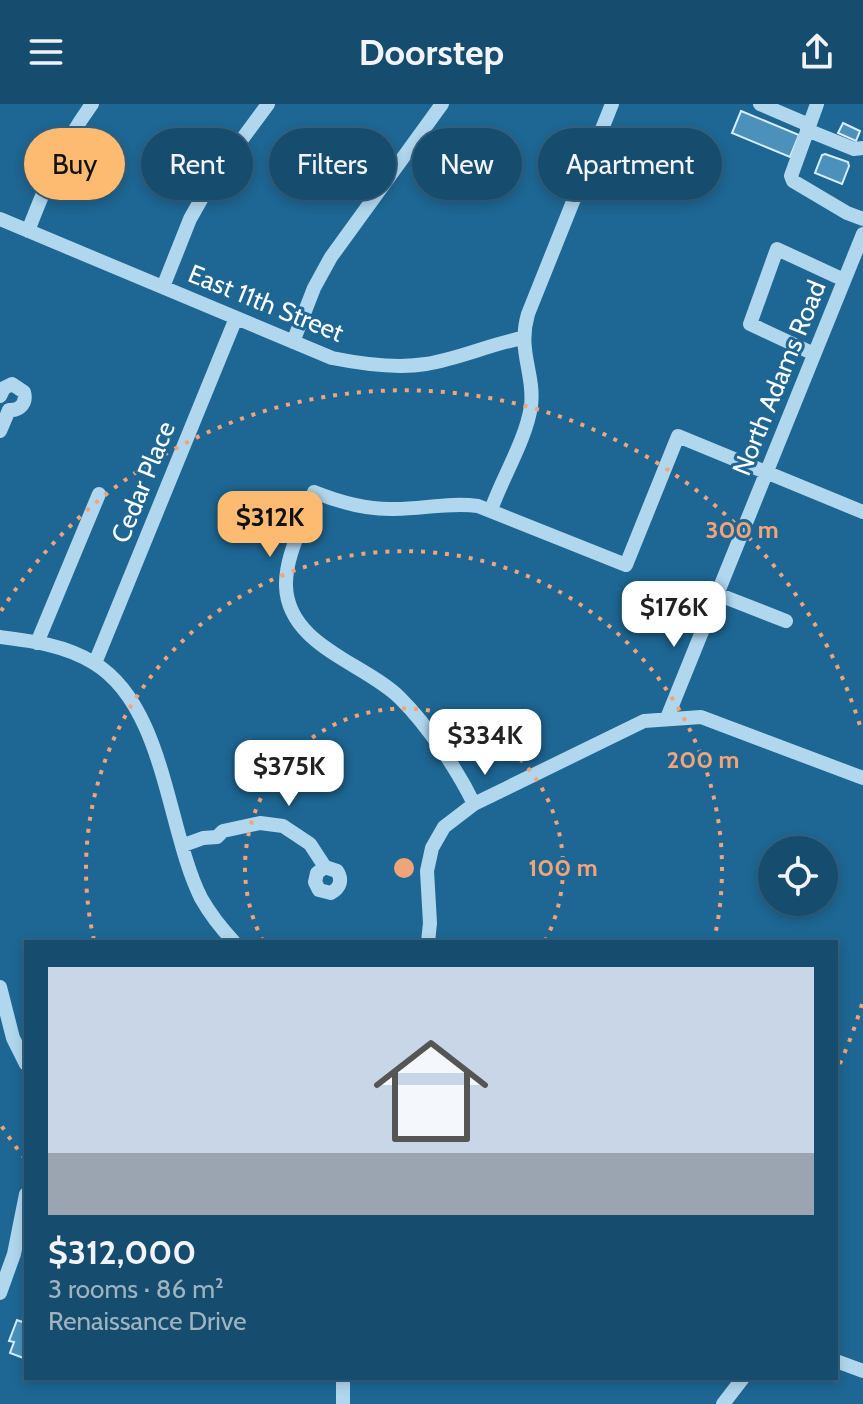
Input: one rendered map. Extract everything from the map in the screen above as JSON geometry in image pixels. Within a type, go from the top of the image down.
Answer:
[{"type":"street","points":[[28,231],[52,169],[68,138],[92,104]]},
{"type":"street","points":[[163,287],[190,219],[212,180],[268,104]]},
{"type":"street","points":[[293,342],[314,288],[331,257],[442,104]]},
{"type":"street","points":[[491,510],[531,408],[523,338],[533,299],[612,104]]},
{"type":"street","points":[[760,104],[854,149],[863,148]]},
{"type":"street","points":[[817,104],[792,168],[793,181],[863,219]]},
{"type":"street","name":"East 11th Street","points":[[0,219],[332,358],[403,366],[450,359],[523,338]]},
{"type":"street","name":"North Adams Road","points":[[667,718],[863,234]]},
{"type":"street","points":[[814,354],[750,324],[777,249],[844,280]]},
{"type":"street","name":"Cedar Place","points":[[95,663],[236,318]]},
{"type":"street","points":[[0,431],[3,401]]},
{"type":"street","points":[[474,804],[424,725],[399,697],[378,680],[327,649],[301,624],[288,599],[287,568],[314,492],[374,508],[465,504],[491,510],[626,565],[678,436],[863,512]]},
{"type":"street","points":[[37,643],[99,494]]},
{"type":"street","points":[[717,594],[786,621]]},
{"type":"street","points":[[0,637],[74,652],[95,663],[123,691],[154,749],[202,898],[216,922],[232,940]]},
{"type":"street","points":[[428,940],[427,871],[432,848],[444,827],[474,804],[644,721],[701,717],[863,778]]},
{"type":"street","points":[[184,845],[217,837],[223,831],[260,823],[283,826],[302,836],[325,867]]},
{"type":"street","points":[[0,987],[13,1038],[24,1060]]},
{"type":"street","points":[[0,1293],[14,1254],[24,1204]]},
{"type":"street","points":[[838,1362],[863,1371]]},
{"type":"street","points":[[343,1380],[343,1404]]},
{"type":"street","points":[[723,1404],[741,1380]]},
{"type":"building","points":[[741,111],[799,135],[790,157],[732,133]]},
{"type":"building","points":[[843,123],[860,131],[856,141],[838,133]]},
{"type":"building","points":[[825,154],[848,162],[842,184],[815,173]]},
{"type":"building","points":[[24,1317],[24,1358],[10,1353],[14,1342],[9,1341],[17,1320],[22,1322]]}]
